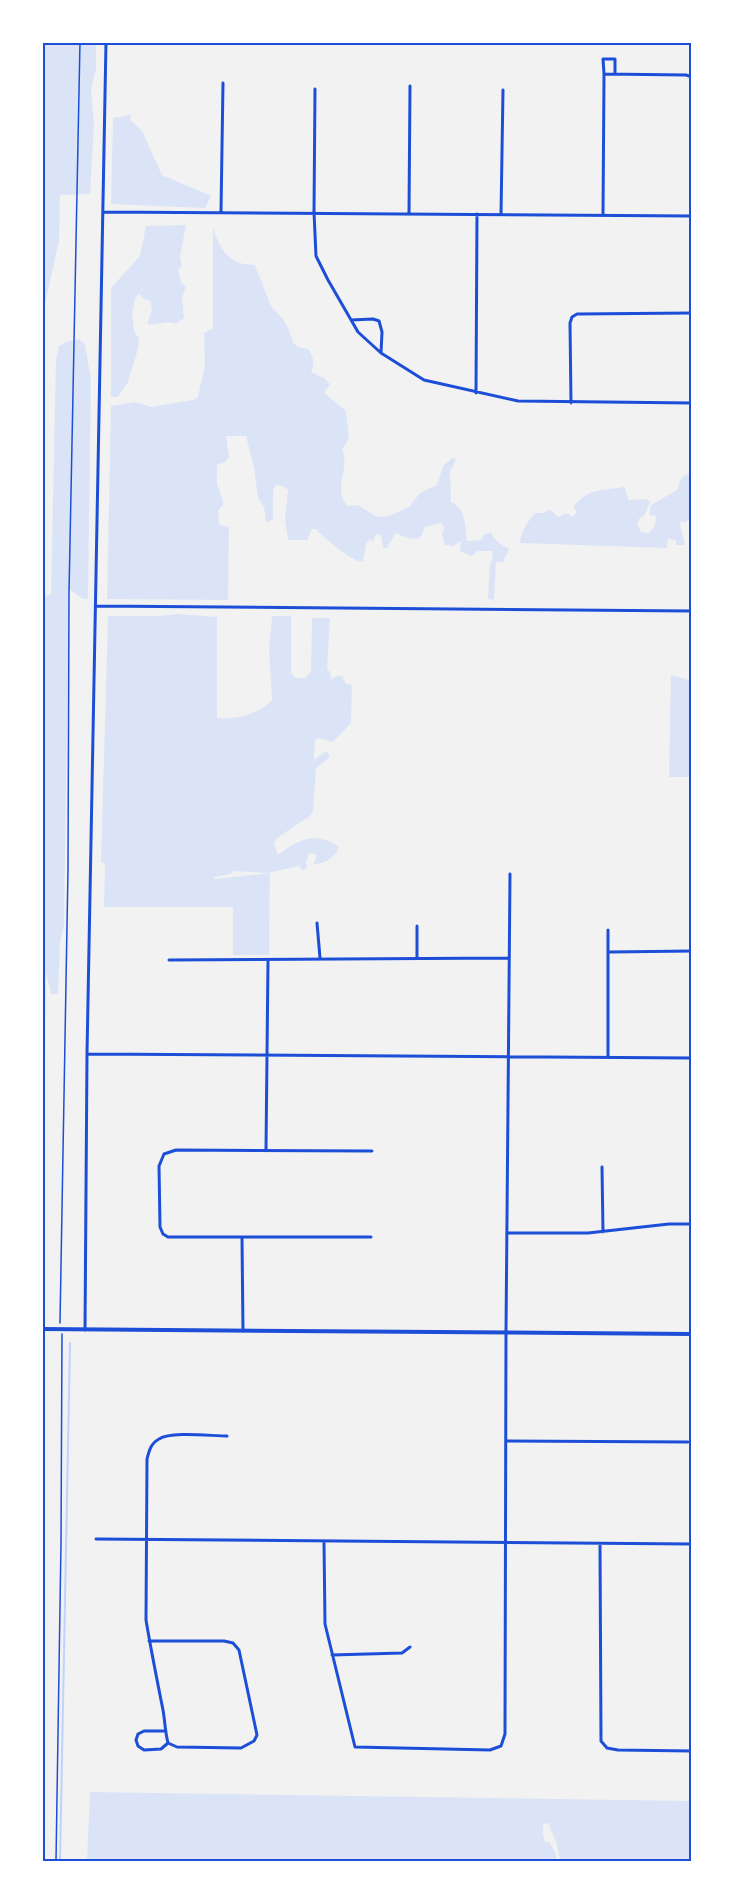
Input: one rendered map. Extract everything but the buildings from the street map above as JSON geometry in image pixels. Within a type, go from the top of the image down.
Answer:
[{"type":"street","points":[[85,1330],[87,1054],[106,42]]},
{"type":"street","points":[[603,215],[603,59],[615,59],[615,74]]},
{"type":"street","points":[[604,74],[692,77]]},
{"type":"street","points":[[221,212],[223,83]]},
{"type":"street","points":[[409,213],[410,86]]},
{"type":"street","points":[[315,89],[316,256],[358,332],[381,353],[424,380],[525,402],[692,404]]},
{"type":"street","points":[[501,214],[503,90]]},
{"type":"street","points":[[103,212],[692,216]]},
{"type":"street","points":[[476,393],[477,214]]},
{"type":"street","points":[[571,403],[570,323],[572,317],[577,314],[692,314]]},
{"type":"street","points":[[351,320],[379,321],[382,332],[381,353]]},
{"type":"street","points":[[96,606],[692,610]]},
{"type":"street","points":[[324,1542],[325,1624],[355,1747],[490,1750],[501,1746],[505,1734],[510,874]]},
{"type":"street","points":[[317,923],[320,958]]},
{"type":"street","points":[[417,926],[417,958]]},
{"type":"street","points":[[608,930],[610,952],[608,1057]]},
{"type":"street","points":[[610,952],[692,951]]},
{"type":"street","points":[[169,960],[509,958]]},
{"type":"street","points":[[266,1150],[267,959]]},
{"type":"street","points":[[87,1054],[692,1058]]},
{"type":"street","points":[[371,1237],[176,1238],[163,1234],[159,1217],[161,1158],[164,1154],[176,1150],[372,1151]]},
{"type":"street","points":[[602,1167],[603,1232]]},
{"type":"street","points":[[508,1233],[603,1232],[669,1224],[692,1224]]},
{"type":"street","points":[[242,1237],[243,1331]]},
{"type":"street","points":[[42,1329],[692,1334]]},
{"type":"street","points":[[149,1641],[234,1643],[239,1650],[257,1735],[254,1741],[241,1748],[177,1747],[168,1743],[164,1731],[164,1714],[149,1641],[146,1620],[147,1459],[150,1447],[160,1438],[171,1436],[227,1437]]},
{"type":"street","points":[[506,1441],[687,1442]]},
{"type":"street","points":[[96,1539],[692,1544]]},
{"type":"street","points":[[600,1543],[601,1742],[608,1748],[618,1750],[692,1751]]},
{"type":"street","points":[[332,1655],[402,1653],[410,1647]]},
{"type":"street","points":[[164,1731],[144,1731],[138,1734],[136,1740],[138,1746],[144,1750],[161,1749],[168,1743]]},
{"type":"path","points":[[56,1861],[63,1340],[59,1318],[68,881],[69,593],[80,42]]},
{"type":"shaded area","points":[[42,42],[96,42],[96,69],[91,90],[94,124],[90,194],[60,195],[59,241],[42,317]]},
{"type":"shaded area","points":[[131,115],[130,120],[142,131],[162,175],[211,196],[205,208],[111,204],[113,118]]},
{"type":"shaded area","points":[[186,225],[180,257],[182,266],[178,269],[181,282],[186,287],[182,297],[184,318],[176,324],[147,324],[152,310],[150,301],[139,294],[135,298],[132,314],[134,331],[139,339],[138,349],[128,382],[118,397],[111,397],[111,288],[140,256],[146,226]]},
{"type":"shaded area","points":[[213,227],[216,238],[230,258],[242,264],[255,265],[271,306],[283,319],[293,342],[298,347],[308,349],[312,355],[311,372],[324,378],[330,384],[324,393],[346,411],[349,438],[342,450],[344,464],[341,493],[348,506],[358,505],[377,517],[389,516],[409,507],[420,493],[437,485],[443,466],[452,458],[456,459],[450,472],[451,502],[462,513],[467,541],[481,540],[484,535],[491,532],[498,542],[509,549],[503,562],[496,562],[493,601],[488,598],[493,551],[478,551],[471,556],[460,551],[461,541],[453,546],[445,545],[442,535],[444,527],[441,523],[425,527],[420,538],[405,537],[396,533],[387,548],[383,548],[381,535],[376,534],[373,542],[370,539],[366,544],[363,562],[345,554],[316,529],[312,529],[307,540],[288,540],[285,519],[288,490],[276,485],[273,490],[273,519],[266,523],[264,507],[258,498],[246,436],[226,436],[229,457],[225,462],[217,465],[217,484],[223,501],[218,511],[219,525],[229,527],[228,600],[107,599],[111,406],[135,402],[151,407],[193,400],[198,397],[205,365],[204,333],[213,328]]},
{"type":"shaded area","points":[[79,339],[85,344],[91,380],[88,599],[83,599],[69,589],[64,925],[60,943],[58,994],[51,994],[46,972],[45,1060],[42,1060],[42,597],[51,594],[56,359],[59,346]]},
{"type":"shaded area","points":[[692,472],[692,517],[680,524],[685,545],[676,545],[676,540],[668,539],[667,548],[520,543],[525,527],[535,513],[544,513],[550,509],[558,517],[566,513],[573,517],[577,511],[573,508],[584,496],[596,491],[624,487],[629,500],[647,499],[650,502],[645,515],[639,519],[637,524],[641,532],[649,533],[656,518],[656,516],[649,515],[651,505],[677,490],[682,477]]},
{"type":"shaded area","points":[[178,614],[217,617],[217,718],[247,715],[261,709],[272,700],[269,649],[272,616],[291,616],[291,673],[296,678],[305,678],[311,672],[312,618],[330,618],[327,669],[331,679],[342,676],[346,684],[352,685],[351,723],[333,742],[319,738],[315,740],[314,760],[326,751],[329,758],[316,768],[313,812],[277,838],[274,843],[278,855],[300,841],[323,839],[339,847],[335,854],[326,862],[313,864],[317,856],[309,853],[307,867],[303,871],[299,866],[268,873],[233,871],[230,874],[214,877],[215,879],[270,873],[269,955],[233,955],[233,907],[104,907],[105,863],[101,862],[108,616]]},
{"type":"shaded area","points":[[671,675],[692,681],[692,777],[669,777]]},
{"type":"shaded area","points":[[90,1792],[692,1801],[692,1861],[560,1861],[557,1844],[548,1823],[543,1824],[543,1835],[545,1842],[549,1842],[555,1852],[557,1861],[87,1861]]},
{"type":"waterway","points":[[60,1861],[70,1343]]}]
